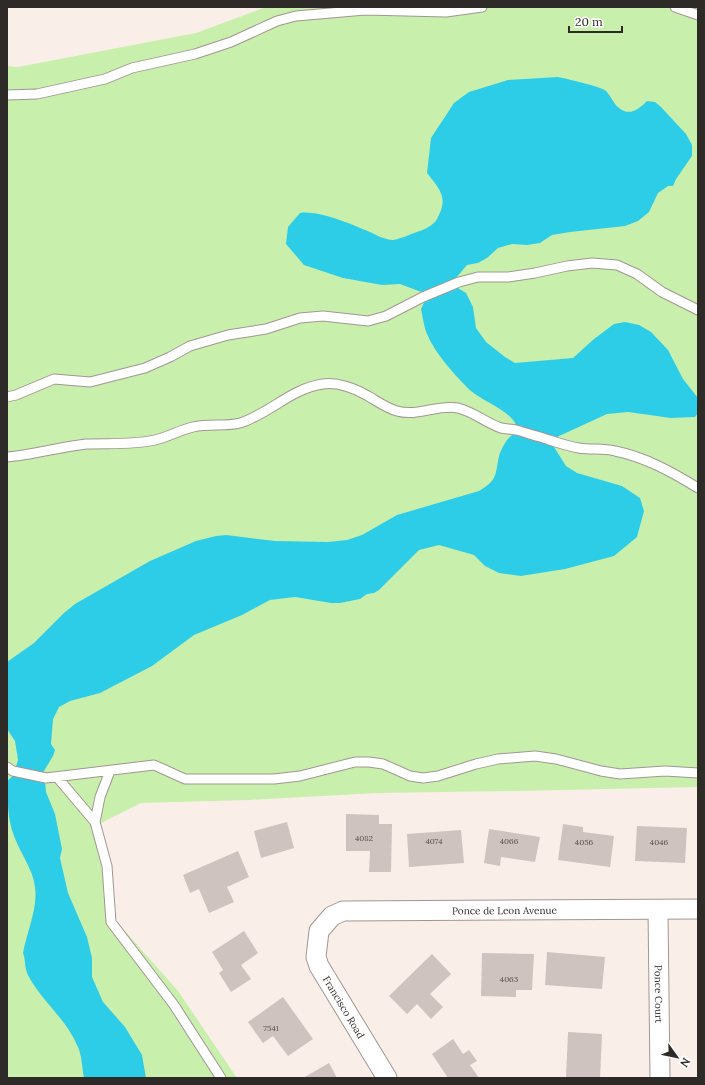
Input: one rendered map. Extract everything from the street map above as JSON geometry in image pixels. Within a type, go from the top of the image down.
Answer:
[{"type":"street","name":"Ponce de Leon Avenue","points":[[319,931],[332,916],[343,911],[698,909]]},
{"type":"street","name":"Ponce Court","points":[[658,910],[660,1078]]},
{"type":"street","name":"Francisco Road","points":[[319,931],[316,957],[319,966],[387,1078]]},
{"type":"lane","points":[[7,95],[37,94],[106,79],[132,68],[195,54],[231,42],[277,21],[296,16],[365,10],[446,12],[482,7]]},
{"type":"lane","points":[[675,7],[698,15]]},
{"type":"lane","points":[[7,397],[16,395],[54,379],[90,382],[145,368],[190,346],[228,336],[266,329],[300,318],[322,316],[368,321],[386,316],[423,297],[459,282],[478,277],[508,277],[592,263],[617,265],[637,274],[662,292],[698,310]]},
{"type":"lane","points":[[7,457],[86,444],[137,443],[157,440],[192,427],[206,424],[240,423],[256,416],[307,388],[324,384],[353,388],[399,412],[413,412],[446,407],[459,408],[472,413],[500,428],[514,430],[578,448],[614,450],[640,458],[669,471],[698,488]]},
{"type":"lane","points":[[10,769],[46,778],[154,765],[185,779],[274,779],[300,776],[355,762],[369,762],[383,764],[410,776],[423,778],[438,776],[498,759],[536,756],[556,759],[601,771],[620,774],[665,771],[698,773]]},
{"type":"lane","points":[[95,822],[100,797],[110,770]]},
{"type":"lane","points":[[57,777],[95,822],[107,866],[111,922],[174,1005],[221,1078]]},
{"type":"green space","points":[[266,7],[698,7],[698,787],[377,793],[248,800],[141,803],[95,826],[109,913],[178,991],[237,1078],[7,1078],[7,66],[18,67],[196,33]]},
{"type":"water","points":[[558,77],[603,89],[615,104],[624,111],[632,112],[647,101],[655,102],[686,134],[692,145],[692,156],[676,179],[673,186],[668,186],[658,193],[649,212],[638,221],[625,226],[552,235],[540,243],[527,245],[512,244],[498,248],[487,258],[478,263],[467,265],[456,278],[458,288],[466,293],[473,307],[476,328],[486,342],[515,363],[573,358],[594,339],[614,324],[625,322],[639,325],[651,332],[668,350],[683,379],[698,398],[698,413],[695,417],[671,418],[628,412],[607,414],[557,437],[554,447],[566,466],[577,473],[622,486],[640,498],[644,511],[637,537],[614,556],[565,569],[521,576],[499,573],[485,566],[474,555],[439,545],[419,550],[379,590],[374,593],[367,594],[360,599],[340,603],[295,597],[270,600],[242,615],[194,635],[152,666],[100,693],[70,701],[59,707],[53,719],[51,744],[55,750],[44,771],[46,792],[55,814],[62,849],[60,858],[68,893],[87,937],[92,958],[92,977],[103,1002],[125,1027],[142,1055],[146,1078],[84,1078],[79,1049],[67,1027],[34,986],[27,974],[24,959],[23,953],[34,912],[36,895],[32,874],[14,836],[9,816],[7,781],[13,776],[18,760],[15,741],[7,729],[7,662],[34,643],[75,604],[150,561],[196,541],[226,535],[275,541],[328,542],[347,540],[362,535],[397,515],[479,491],[490,484],[496,473],[501,450],[507,440],[515,432],[516,425],[509,415],[471,391],[453,372],[431,343],[421,309],[425,301],[424,293],[400,284],[382,285],[343,278],[304,265],[286,244],[288,227],[300,213],[315,213],[350,224],[390,240],[399,239],[423,230],[434,223],[437,219],[441,211],[443,199],[436,184],[427,173],[431,138],[454,103],[469,92],[508,80]]},
{"type":"building","points":[[346,814],[379,815],[379,824],[392,824],[391,872],[369,872],[370,851],[346,851]]},
{"type":"building","points":[[287,822],[294,848],[261,858],[254,831]]},
{"type":"building","points":[[563,824],[583,827],[583,832],[614,836],[610,867],[558,860]]},
{"type":"building","points":[[637,826],[687,828],[685,863],[635,861]]},
{"type":"building","points":[[489,829],[540,837],[535,862],[501,857],[500,866],[484,863]]},
{"type":"building","points":[[461,830],[464,863],[409,867],[407,834]]},
{"type":"building","points":[[238,851],[249,877],[227,887],[234,902],[209,913],[199,889],[190,893],[183,875]]},
{"type":"building","points":[[244,931],[258,953],[241,965],[251,979],[231,992],[219,973],[223,970],[212,952]]},
{"type":"building","points":[[547,952],[605,957],[602,989],[545,985]]},
{"type":"building","points":[[482,953],[534,954],[532,990],[516,990],[516,997],[481,996]]},
{"type":"building","points":[[432,954],[451,974],[430,994],[443,1007],[431,1019],[417,1004],[407,1014],[389,996]]},
{"type":"building","points":[[283,997],[313,1039],[288,1056],[273,1036],[263,1043],[248,1022]]},
{"type":"building","points":[[568,1032],[602,1034],[600,1078],[566,1078]]},
{"type":"building","points":[[453,1039],[463,1054],[469,1050],[477,1061],[470,1065],[479,1078],[448,1078],[432,1054]]},
{"type":"building","points":[[329,1063],[337,1078],[303,1078]]}]
